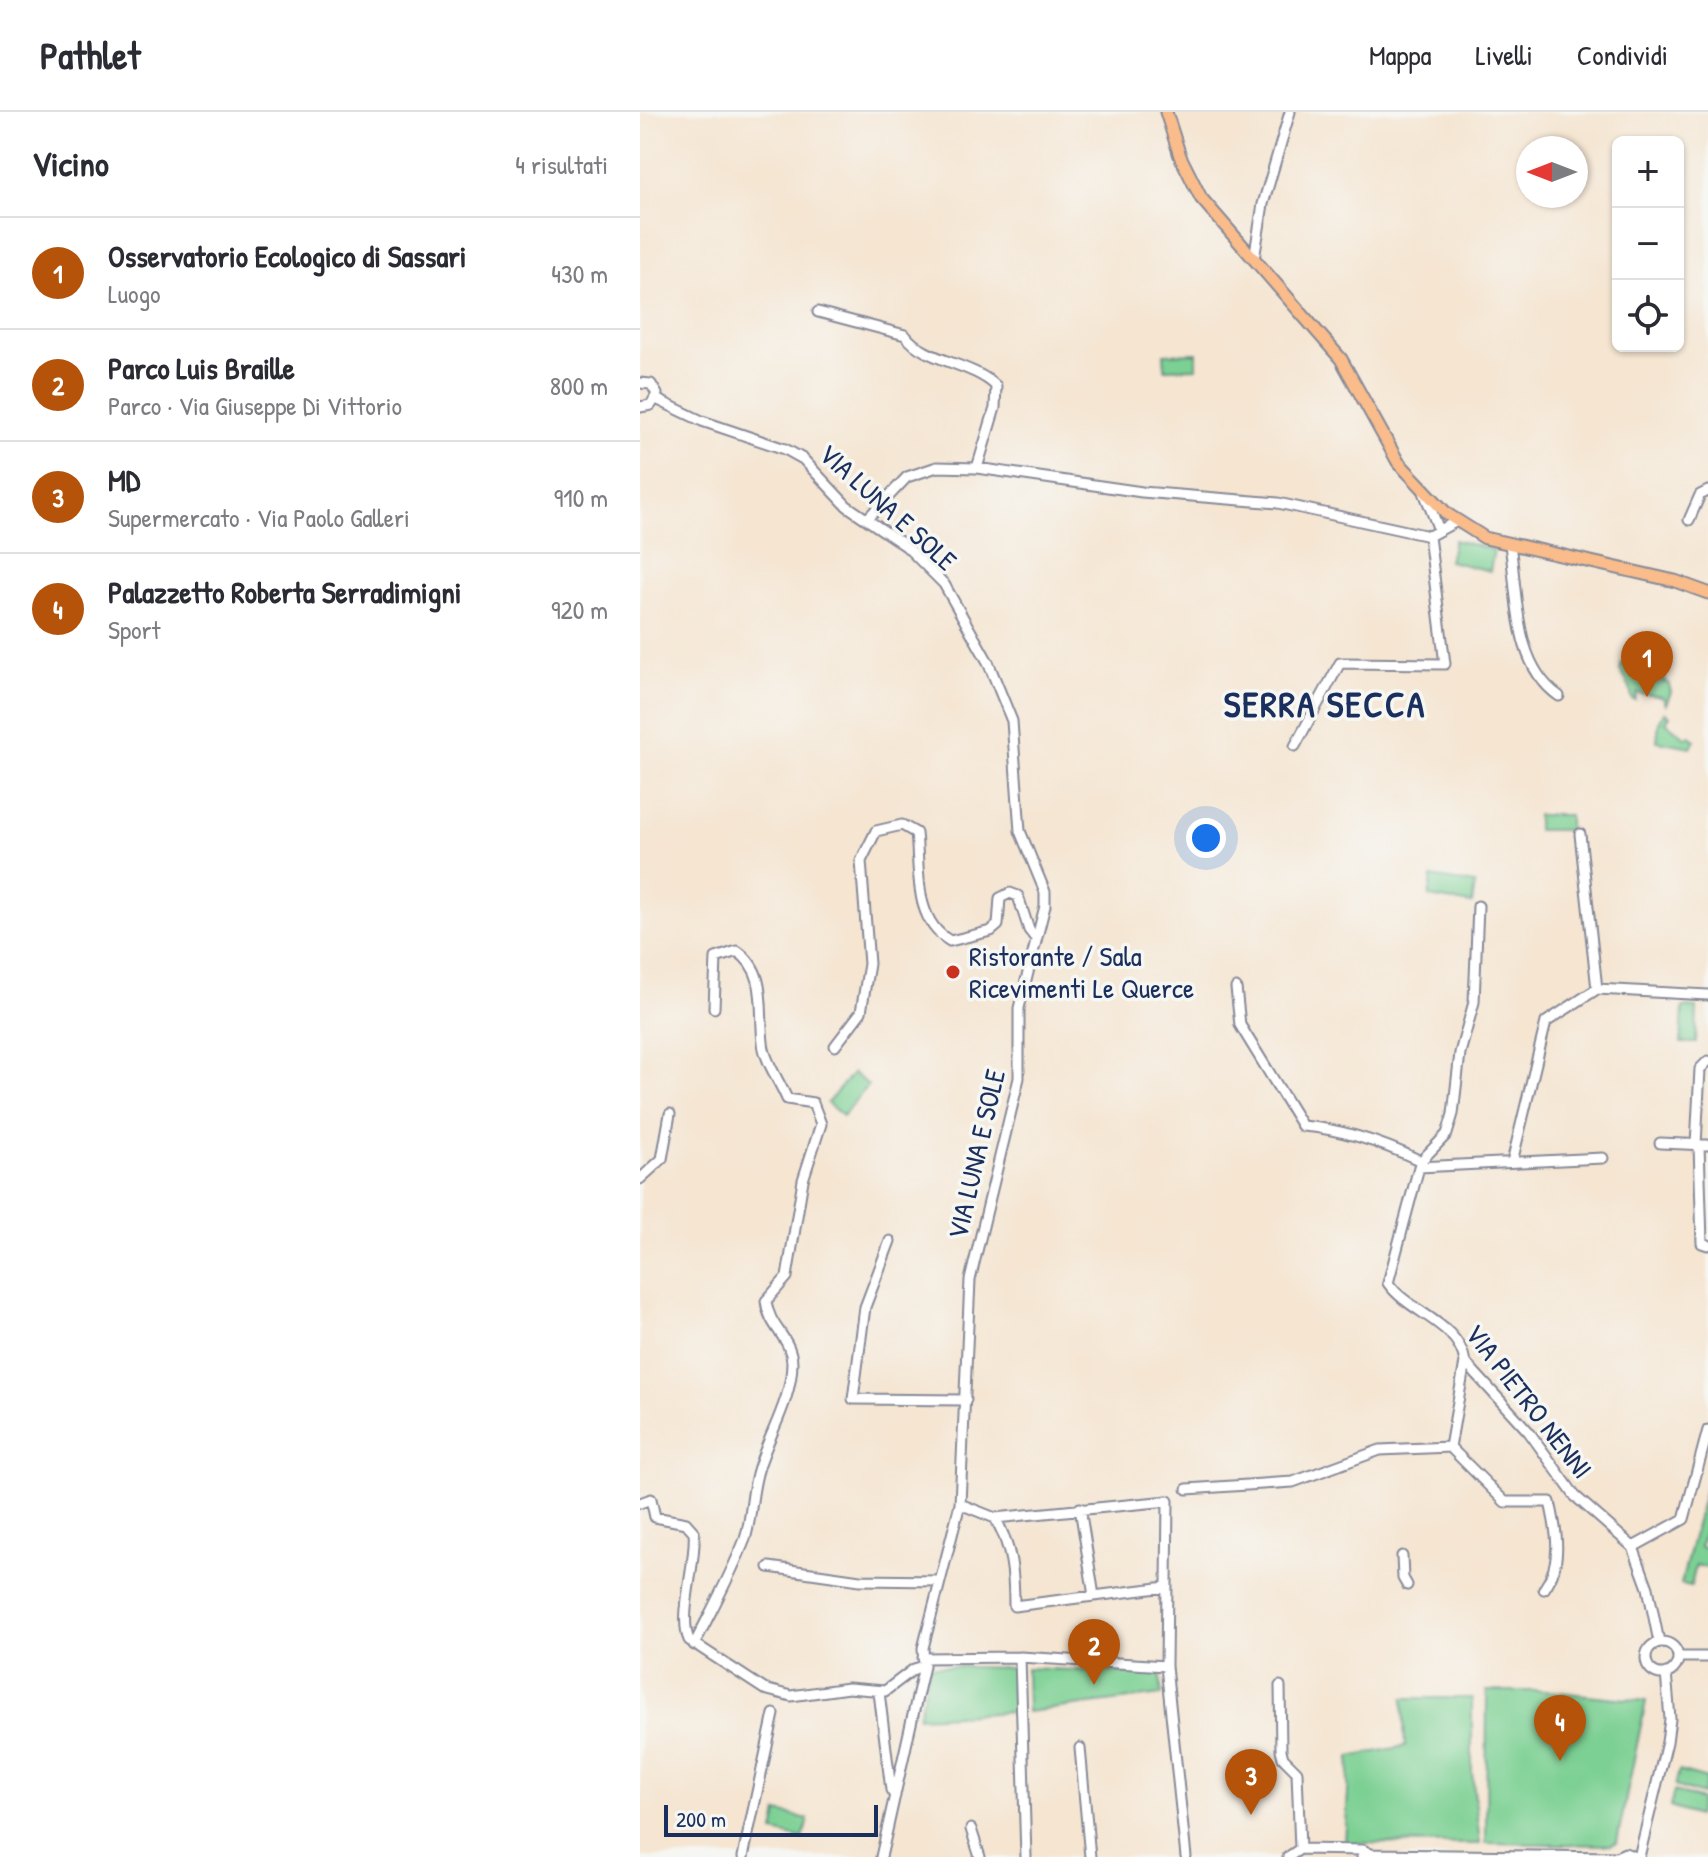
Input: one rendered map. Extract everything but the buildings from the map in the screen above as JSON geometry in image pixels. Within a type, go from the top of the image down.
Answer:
[{"type":"main road","points":[[1166,112],[1180,156],[1201,198],[1341,359],[1398,462],[1452,517],[1485,538],[1675,581],[1708,593]]},
{"type":"street","points":[[1254,259],[1263,204],[1290,112]]},
{"type":"street","points":[[818,312],[905,335],[913,346],[983,374],[996,386],[995,408],[977,468]]},
{"type":"street","name":"VIA LUNA E SOLE","points":[[640,383],[654,387],[656,399],[702,421],[803,459],[847,506],[906,546],[944,584],[988,662],[1012,721],[1020,831],[1045,892],[1019,1008],[1019,1078],[970,1280],[960,1504],[939,1581],[881,1857]]},
{"type":"street","points":[[640,407],[647,407],[656,399]]},
{"type":"street","points":[[867,519],[907,477],[937,467],[977,468],[1142,492],[1278,503],[1429,536],[1452,517]]},
{"type":"street","points":[[1423,490],[1439,530]]},
{"type":"street","points":[[1689,520],[1700,495],[1708,491]]},
{"type":"street","points":[[1295,746],[1340,663],[1445,664],[1429,536]]},
{"type":"street","points":[[1510,545],[1519,621],[1537,675],[1559,696]]},
{"type":"street","points":[[835,1046],[861,1012],[869,964],[861,861],[876,831],[902,825],[916,833],[916,864],[925,912],[939,935],[950,941],[991,931],[998,925],[1000,898],[1010,893],[1018,896],[1029,930],[1036,939]]},
{"type":"street","points":[[1580,834],[1597,989]]},
{"type":"street","points":[[1420,1164],[1447,1134],[1453,1114],[1460,1053],[1474,1002],[1478,906]]},
{"type":"street","points":[[694,1645],[746,1536],[749,1503],[759,1468],[789,1393],[792,1359],[786,1341],[768,1318],[766,1301],[787,1277],[803,1180],[821,1124],[813,1103],[787,1099],[763,1044],[764,1020],[756,970],[737,951],[716,958],[714,1008]]},
{"type":"street","points":[[1236,988],[1240,1025],[1302,1126],[1337,1128],[1420,1164],[1603,1158]]},
{"type":"street","points":[[1512,1162],[1546,1022],[1597,989],[1708,995]]},
{"type":"street","points":[[1708,1061],[1700,1069],[1704,1178],[1702,1243],[1708,1245]]},
{"type":"street","points":[[640,1179],[662,1159],[670,1114]]},
{"type":"street","points":[[1660,1143],[1701,1145]]},
{"type":"street","name":"VIA PIETRO NENNI","points":[[1420,1164],[1388,1283],[1399,1299],[1451,1334],[1463,1352],[1465,1362],[1529,1432],[1575,1496],[1633,1547],[1648,1588],[1659,1642]]},
{"type":"street","points":[[890,1241],[865,1307],[853,1399],[966,1400]]},
{"type":"street","points":[[1450,1447],[1465,1362]]},
{"type":"street","points":[[1633,1547],[1684,1519],[1708,1430]]},
{"type":"street","points":[[1187,1489],[1293,1482],[1380,1450],[1450,1447],[1505,1502],[1550,1502],[1558,1542],[1553,1576],[1544,1589]]},
{"type":"street","points":[[640,1503],[651,1499],[655,1517],[686,1523],[694,1532],[695,1563],[688,1590],[687,1630],[694,1645],[775,1694],[807,1695],[848,1688],[879,1692],[924,1662],[1020,1657],[1166,1666]]},
{"type":"street","points":[[960,1504],[995,1518],[1168,1501],[1166,1666],[1186,1857]]},
{"type":"street","points":[[1080,1508],[1094,1596]]},
{"type":"street","points":[[995,1518],[1005,1534],[1013,1564],[1014,1606],[1166,1587]]},
{"type":"street","points":[[1402,1556],[1403,1578],[1407,1585]]},
{"type":"street","points":[[769,1567],[860,1580],[939,1581]]},
{"type":"street","points":[[1659,1642],[1672,1645],[1678,1657],[1676,1665],[1666,1673],[1657,1672],[1648,1662],[1650,1648],[1659,1642]]},
{"type":"street","points":[[1020,1657],[1026,1857]]},
{"type":"street","points":[[1678,1657],[1708,1657]]},
{"type":"street","points":[[1288,1857],[1300,1849],[1363,1850],[1365,1856],[1636,1855],[1667,1742],[1670,1719],[1666,1673]]},
{"type":"street","points":[[1280,1686],[1281,1750],[1283,1758],[1297,1772],[1300,1849]]},
{"type":"street","points":[[879,1692],[891,1790],[895,1796]]},
{"type":"street","points":[[743,1857],[774,1714]]},
{"type":"street","points":[[1080,1748],[1090,1857]]},
{"type":"street","points":[[971,1829],[980,1857]]},
{"type":"green space","points":[[1197,353],[1197,368],[1165,369],[1164,354]]},
{"type":"green space","points":[[1454,540],[1494,550],[1490,571],[1449,561]]},
{"type":"green space","points":[[1622,663],[1658,684],[1665,679],[1663,683],[1668,682],[1671,692],[1666,704],[1663,697],[1637,693],[1635,700],[1632,699],[1630,687],[1620,670]]},
{"type":"green space","points":[[1664,712],[1670,716],[1666,722],[1686,738],[1689,736],[1695,740],[1691,747],[1657,741],[1659,722]]},
{"type":"green space","points":[[1537,815],[1569,815],[1569,830],[1537,830]]},
{"type":"green space","points":[[1432,877],[1475,884],[1472,904],[1429,897]]},
{"type":"green space","points":[[1683,1007],[1697,1008],[1696,1043],[1681,1043]]},
{"type":"green space","points":[[853,1073],[868,1085],[843,1116],[827,1103]]},
{"type":"green space","points":[[1708,1477],[1708,1527],[1705,1527],[1700,1547],[1708,1549],[1708,1568],[1696,1565],[1691,1586],[1681,1584]]},
{"type":"green space","points":[[930,1666],[1012,1668],[1013,1712],[918,1717]]},
{"type":"green space","points":[[1026,1668],[1160,1674],[1162,1695],[1027,1712]]},
{"type":"green space","points":[[1487,1691],[1547,1691],[1646,1701],[1617,1842],[1611,1845],[1486,1843]]},
{"type":"green space","points":[[1403,1698],[1472,1698],[1472,1772],[1480,1844],[1345,1843],[1350,1757],[1405,1746]]},
{"type":"green space","points":[[1679,1771],[1707,1779],[1702,1795],[1675,1786]]},
{"type":"green space","points":[[1674,1791],[1701,1800],[1697,1816],[1670,1807]]},
{"type":"green space","points":[[778,1812],[808,1819],[803,1839],[774,1832]]},
{"type":"place","name":"Osservatorio Ecologico di Sassari","points":[[1647,697]]},
{"type":"place","name":"Ristorante / Sala Ricevimenti Le Querce","points":[[953,972]]},
{"type":"place","name":"Parco Luis Braille","points":[[1094,1685]]},
{"type":"place","name":"Palazzetto Roberta Serradimigni","points":[[1560,1761]]},
{"type":"place","name":"MD","points":[[1251,1815]]},
{"type":"district","name":"SERRA SECCA","points":[[1325,703]]}]
